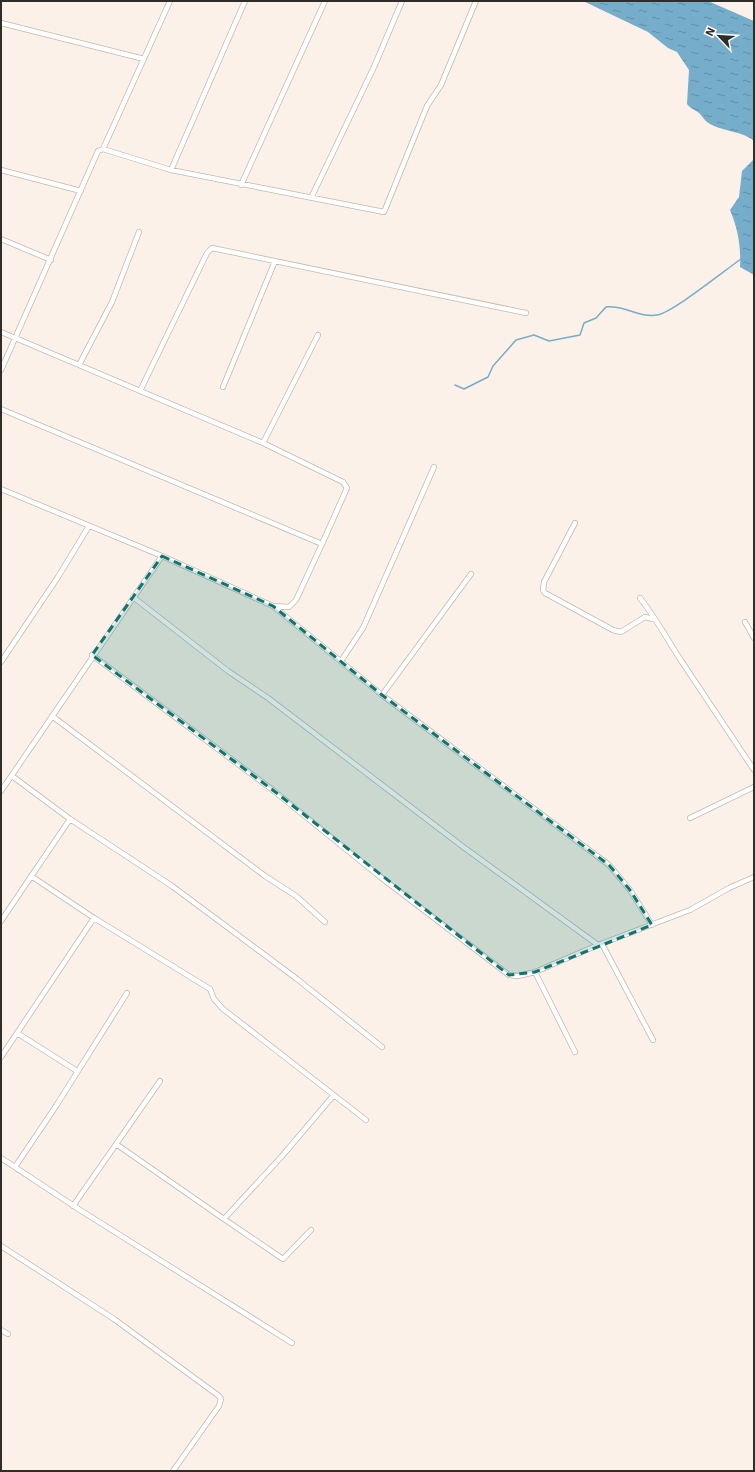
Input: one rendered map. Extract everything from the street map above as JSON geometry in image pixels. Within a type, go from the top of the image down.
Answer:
[{"type":"street","points":[[1,370],[52,260],[98,152],[103,149],[170,1]]},
{"type":"street","points":[[171,170],[244,1]]},
{"type":"street","points":[[241,184],[325,1]]},
{"type":"street","points":[[311,198],[374,67],[402,1]]},
{"type":"street","points":[[103,149],[171,170],[384,212],[427,106],[441,85],[476,1]]},
{"type":"street","points":[[1,23],[144,59]]},
{"type":"street","points":[[1,170],[81,191]]},
{"type":"street","points":[[79,365],[112,302],[139,232]]},
{"type":"street","points":[[1,239],[52,260]]},
{"type":"street","points":[[140,391],[209,250],[212,248],[526,313]]},
{"type":"street","points":[[223,387],[275,261]]},
{"type":"street","points":[[1,332],[263,443],[343,482],[347,488],[296,600],[290,607],[273,606]]},
{"type":"street","points":[[263,443],[318,335]]},
{"type":"street","points":[[1,409],[322,544]]},
{"type":"street","points":[[341,660],[363,628],[434,467]]},
{"type":"street","points":[[1,489],[162,556],[273,606],[382,695],[609,865],[630,890],[652,925]]},
{"type":"street","points":[[575,523],[544,582],[543,590],[545,593],[613,630],[621,632],[645,618],[654,619]]},
{"type":"street","points":[[1,662],[58,577],[89,526]]},
{"type":"street","points":[[1,792],[92,656],[162,556]]},
{"type":"street","points":[[382,695],[471,574]]},
{"type":"street","points":[[133,597],[206,655],[252,689],[268,698],[462,846],[600,944],[653,1040]]},
{"type":"street","points":[[640,598],[754,770]]},
{"type":"street","points":[[745,622],[754,638]]},
{"type":"street","points":[[92,656],[274,791],[379,876],[509,975],[518,976],[535,972],[600,944],[690,910],[729,888],[754,877]]},
{"type":"street","points":[[52,716],[246,862],[296,896],[325,922]]},
{"type":"street","points":[[12,776],[70,819],[172,886],[297,979],[382,1047]]},
{"type":"street","points":[[690,818],[754,787]]},
{"type":"street","points":[[1,921],[70,819]]},
{"type":"street","points":[[31,876],[94,918],[210,989],[214,999],[223,1009],[333,1096],[366,1120]]},
{"type":"street","points":[[1,1057],[94,918]]},
{"type":"street","points":[[535,972],[575,1052]]},
{"type":"street","points":[[15,1166],[56,1106],[127,993]]},
{"type":"street","points":[[17,1033],[77,1071]]},
{"type":"street","points":[[74,1206],[160,1080]]},
{"type":"street","points":[[224,1219],[282,1156],[333,1096]]},
{"type":"street","points":[[116,1144],[283,1259],[311,1230]]},
{"type":"street","points":[[1,1158],[74,1206],[292,1343]]},
{"type":"street","points":[[1,1246],[114,1319],[219,1396],[221,1399],[219,1406],[173,1471]]},
{"type":"street","points":[[1,1330],[8,1334]]},
{"type":"highlighted area","points":[[162,556],[273,606],[382,695],[609,865],[630,890],[652,925],[535,972],[509,975],[274,791],[92,655]]},
{"type":"water","points":[[583,1],[708,1],[754,21],[754,141],[749,137],[718,128],[706,121],[699,113],[687,104],[689,70],[677,52],[668,48],[648,32]]},
{"type":"water","points":[[754,159],[754,275],[740,267],[738,238],[730,210],[739,197],[742,171]]},
{"type":"waterway","points":[[455,385],[464,389],[488,377],[493,366],[516,340],[534,335],[549,341],[580,335],[584,323],[596,318],[606,307],[619,308],[644,315],[657,315],[664,312],[686,299],[741,259]]}]
